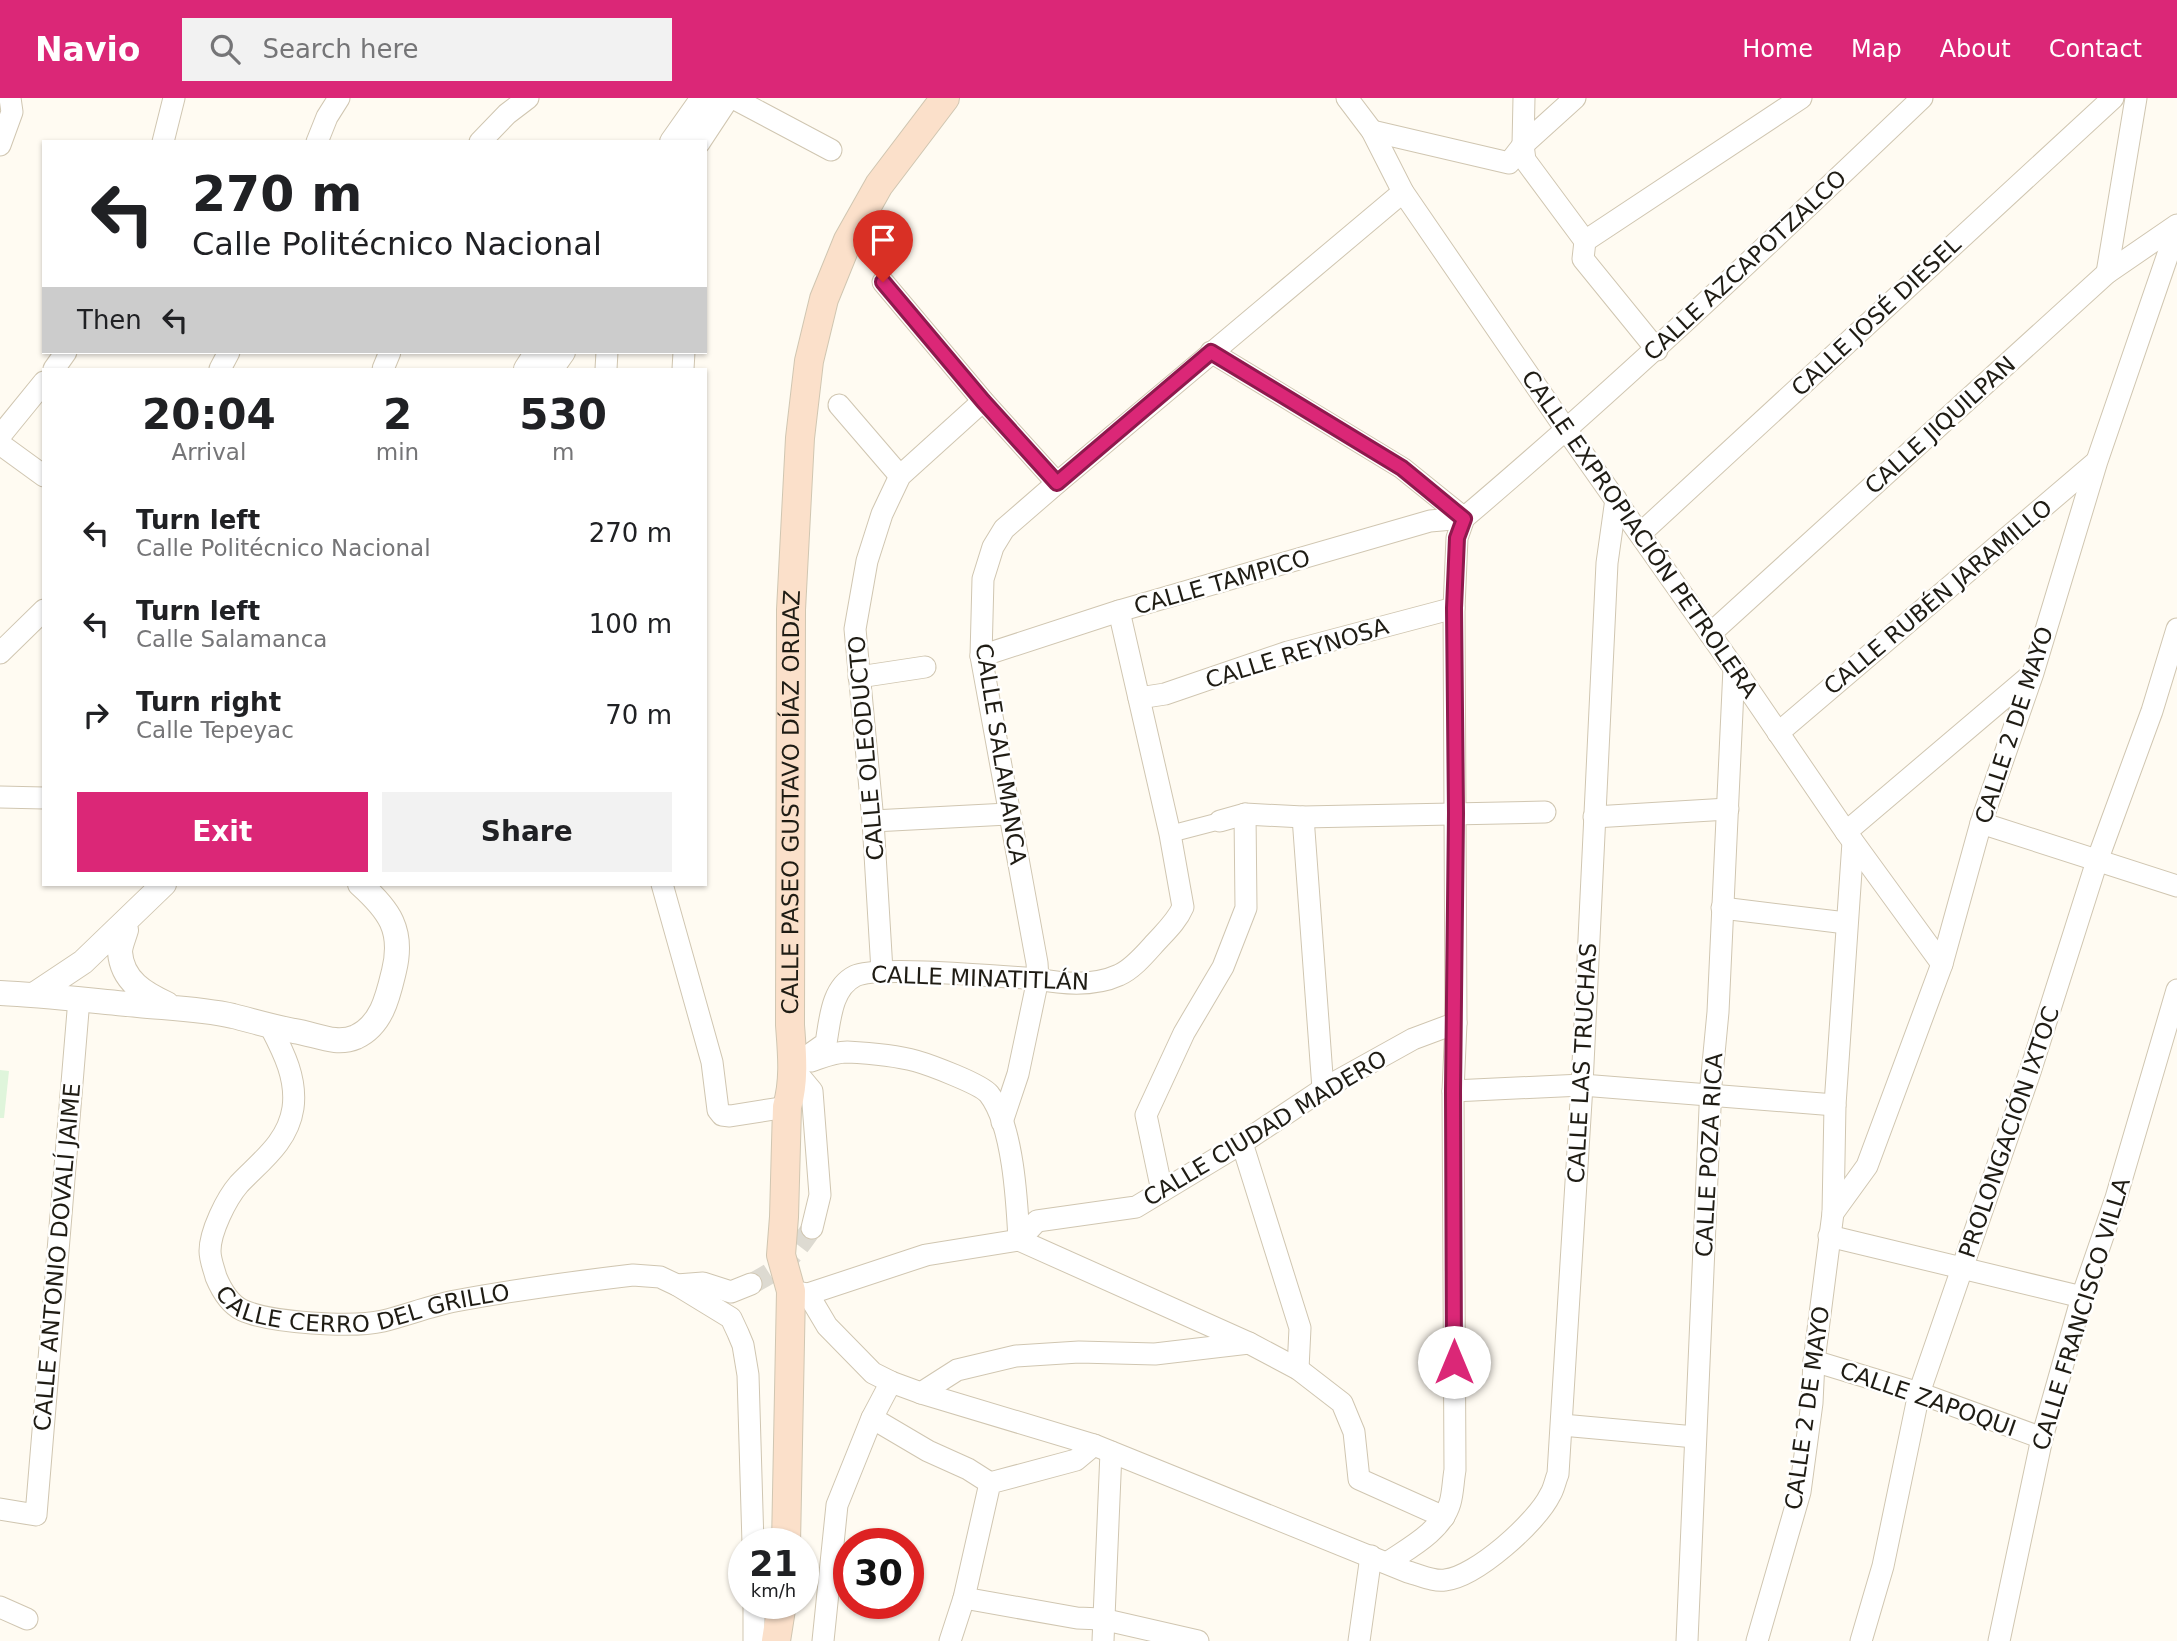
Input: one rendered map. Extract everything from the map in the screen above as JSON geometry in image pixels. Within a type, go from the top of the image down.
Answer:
[{"type":"main road","name":"CALLE PASEO GUSTAVO DÍAZ ORDAZ","points":[[787,1528],[799,1292],[781,1255],[792,1067],[791,610],[800,438],[809,361],[824,299],[848,240],[879,185],[945,98]]},
{"type":"main road","points":[[776,1641],[779,1619]]},
{"type":"street","points":[[0,145],[12,112],[10,98]]},
{"type":"street","points":[[164,140],[174,98]]},
{"type":"street","points":[[318,140],[327,117],[339,98]]},
{"type":"street","points":[[482,140],[507,114],[528,98]]},
{"type":"street","points":[[673,140],[703,98]]},
{"type":"street","points":[[699,140],[727,98]]},
{"type":"street","points":[[733,98],[831,150]]},
{"type":"street","name":"CALLE EXPROPIACIÓN PETROLERA","points":[[1347,98],[1372,131],[1403,192],[1567,431],[1850,837],[1942,964]]},
{"type":"street","points":[[1524,98],[1525,160],[1585,241],[1584,259],[1657,350]]},
{"type":"street","points":[[1372,131],[1509,163],[1523,145],[1576,98]]},
{"type":"street","name":"CALLE AZCAPOTZALCO","points":[[1464,519],[1657,350],[1922,98]]},
{"type":"street","name":"CALLE JOSÉ DIESEL","points":[[1640,534],[2113,98]]},
{"type":"street","points":[[2107,273],[2136,98]]},
{"type":"street","points":[[1585,241],[1790,101]]},
{"type":"street","name":"CALLE SALAMANCA","points":[[1002,1122],[1018,1074],[1038,979],[981,656],[983,579],[993,547],[1004,529],[1057,483],[1403,192]]},
{"type":"street","name":"CALLE JIQUILPAN","points":[[1710,634],[2107,273],[2177,226]]},
{"type":"street","name":"CALLE 2 DE MAYO","points":[[1833,1213],[1867,1166],[1942,964],[1981,823],[2033,673],[2097,461],[2177,226]]},
{"type":"street","points":[[883,282],[983,401],[1057,483]]},
{"type":"street","points":[[1211,352],[1402,468],[1464,519],[1457,538],[1454,608],[1455,1470],[1450,1504],[1444,1517],[1427,1535],[1379,1560],[1359,1641]]},
{"type":"street","points":[[0,436],[42,384]]},
{"type":"street","name":"CALLE OLEODUCTO","points":[[882,971],[873,821],[855,629],[867,561],[882,514],[900,476],[983,401]]},
{"type":"street","points":[[839,405],[900,476]]},
{"type":"street","points":[[0,444],[42,475]]},
{"type":"street","name":"CALLE RUBÉN JARAMILLO","points":[[1778,733],[2097,461]]},
{"type":"street","name":"CALLE LAS TRUCHAS","points":[[1379,1560],[1441,1581],[1453,1579],[1492,1559],[1524,1528],[1550,1497],[1558,1475],[1582,1085],[1607,563],[1616,499]]},
{"type":"street","name":"CALLE TAMPICO","points":[[981,656],[1119,611],[1430,522],[1464,519]]},
{"type":"street","name":"CALLE REYNOSA","points":[[1139,698],[1165,694],[1288,652],[1454,608]]},
{"type":"street","name":"CALLE MINATITLÁN","points":[[792,1067],[826,1043],[832,1005],[849,980],[856,975],[882,971],[1038,979],[1058,983],[1103,981],[1122,974],[1155,944],[1179,917],[1183,907],[1170,834],[1119,611]]},
{"type":"street","points":[[0,653],[42,612]]},
{"type":"street","name":"PROLONGACIÓN IXTOC","points":[[1861,1641],[1883,1566],[1919,1393],[2030,1072],[2098,861],[2152,711],[2177,629]]},
{"type":"street","points":[[859,677],[925,667]]},
{"type":"street","name":"CALLE POZA RICA","points":[[1687,1641],[1711,1095],[1718,1012],[1734,668]]},
{"type":"street","points":[[1850,837],[2033,673]]},
{"type":"street","points":[[0,797],[42,798]]},
{"type":"street","points":[[1594,817],[1728,809]]},
{"type":"street","points":[[1170,834],[1245,814],[1303,817],[1545,812]]},
{"type":"street","points":[[873,821],[1008,814]]},
{"type":"street","points":[[1162,1191],[1146,1115],[1184,1033],[1223,967],[1246,908],[1245,814]]},
{"type":"street","points":[[1303,817],[1323,1089]]},
{"type":"street","points":[[1981,823],[2177,886]]},
{"type":"street","name":"CALLE 2 DE MAYO","points":[[1757,1641],[1800,1492],[1812,1403],[1814,1361],[1833,1213],[1835,1105],[1850,837]]},
{"type":"street","points":[[0,993],[35,994],[231,1016],[271,1028],[296,1031],[337,1042],[355,1037],[370,1028],[379,1016],[389,994],[398,957],[398,940],[393,921],[384,906],[362,886]]},
{"type":"street","points":[[663,886],[712,1062],[718,1110],[722,1115],[730,1116],[788,1107]]},
{"type":"street","points":[[79,999],[86,980],[157,890]]},
{"type":"street","points":[[35,994],[83,962],[157,890]]},
{"type":"street","points":[[1722,908],[1846,923]]},
{"type":"street","points":[[126,930],[120,951],[129,979],[144,993],[180,1009]]},
{"type":"street","name":"CALLE FRANCISCO VILLA","points":[[1999,1641],[2042,1438],[2082,1297],[2116,1198],[2177,990]]},
{"type":"street","name":"CALLE ANTONIO DOVALÍ JAIME","points":[[0,1509],[36,1515],[79,999]]},
{"type":"street","name":"CALLE CIUDAD MADERO","points":[[799,1292],[926,1255],[1019,1240],[1037,1221],[1127,1209],[1242,1143],[1323,1089],[1413,1039],[1455,1023]]},
{"type":"street","name":"CALLE CERRO DEL GRILLO","points":[[271,1028],[291,1073],[293,1107],[289,1124],[279,1143],[236,1187],[216,1225],[209,1253],[219,1284],[238,1308],[281,1320],[365,1324],[455,1301],[599,1279],[645,1274],[660,1276],[731,1318],[743,1345],[748,1375],[753,1528]]},
{"type":"street","points":[[812,1228],[820,1195],[812,1091],[792,1067],[832,1054],[848,1052],[916,1061],[965,1080],[988,1093],[1002,1122],[1012,1165],[1019,1240],[1249,1343],[1298,1369],[1342,1403],[1354,1432],[1359,1479],[1444,1517]]},
{"type":"street","points":[[1453,1091],[1582,1085],[1835,1105]]},
{"type":"street","points":[[1242,1143],[1300,1328],[1298,1369]]},
{"type":"street","points":[[1829,1237],[2082,1297]]},
{"type":"street","points":[[677,1285],[703,1283],[731,1292],[751,1284]]},
{"type":"street","points":[[799,1292],[827,1326],[873,1373],[891,1382],[1102,1449],[1379,1560]]},
{"type":"street","points":[[921,1393],[957,1370],[1016,1356],[1079,1352],[1155,1354],[1249,1343]]},
{"type":"street","name":"CALLE ZAPOQUI","points":[[1814,1361],[1919,1393],[2042,1438]]},
{"type":"street","points":[[823,1641],[837,1505],[872,1418],[891,1382]]},
{"type":"street","points":[[872,1418],[990,1483],[1076,1460],[1102,1449]]},
{"type":"street","points":[[1562,1425],[1695,1437]]},
{"type":"street","points":[[1102,1449],[1103,1641]]},
{"type":"street","points":[[950,1641],[964,1598],[990,1483]]},
{"type":"street","points":[[964,1598],[1077,1618],[1102,1619],[1198,1641]]},
{"type":"street","points":[[0,1607],[27,1619]]},
{"type":"street","points":[[754,1619],[754,1641]]},
{"type":"green space","points":[[0,1070],[9,1071],[4,1118],[0,1118]]},
{"type":"tunnel","points":[[751,1284],[786,1261],[812,1228]]},
{"type":"route","points":[[883,282],[983,401],[1057,483],[1211,352],[1402,468],[1464,519],[1457,538],[1454,608],[1454,1362]]}]
